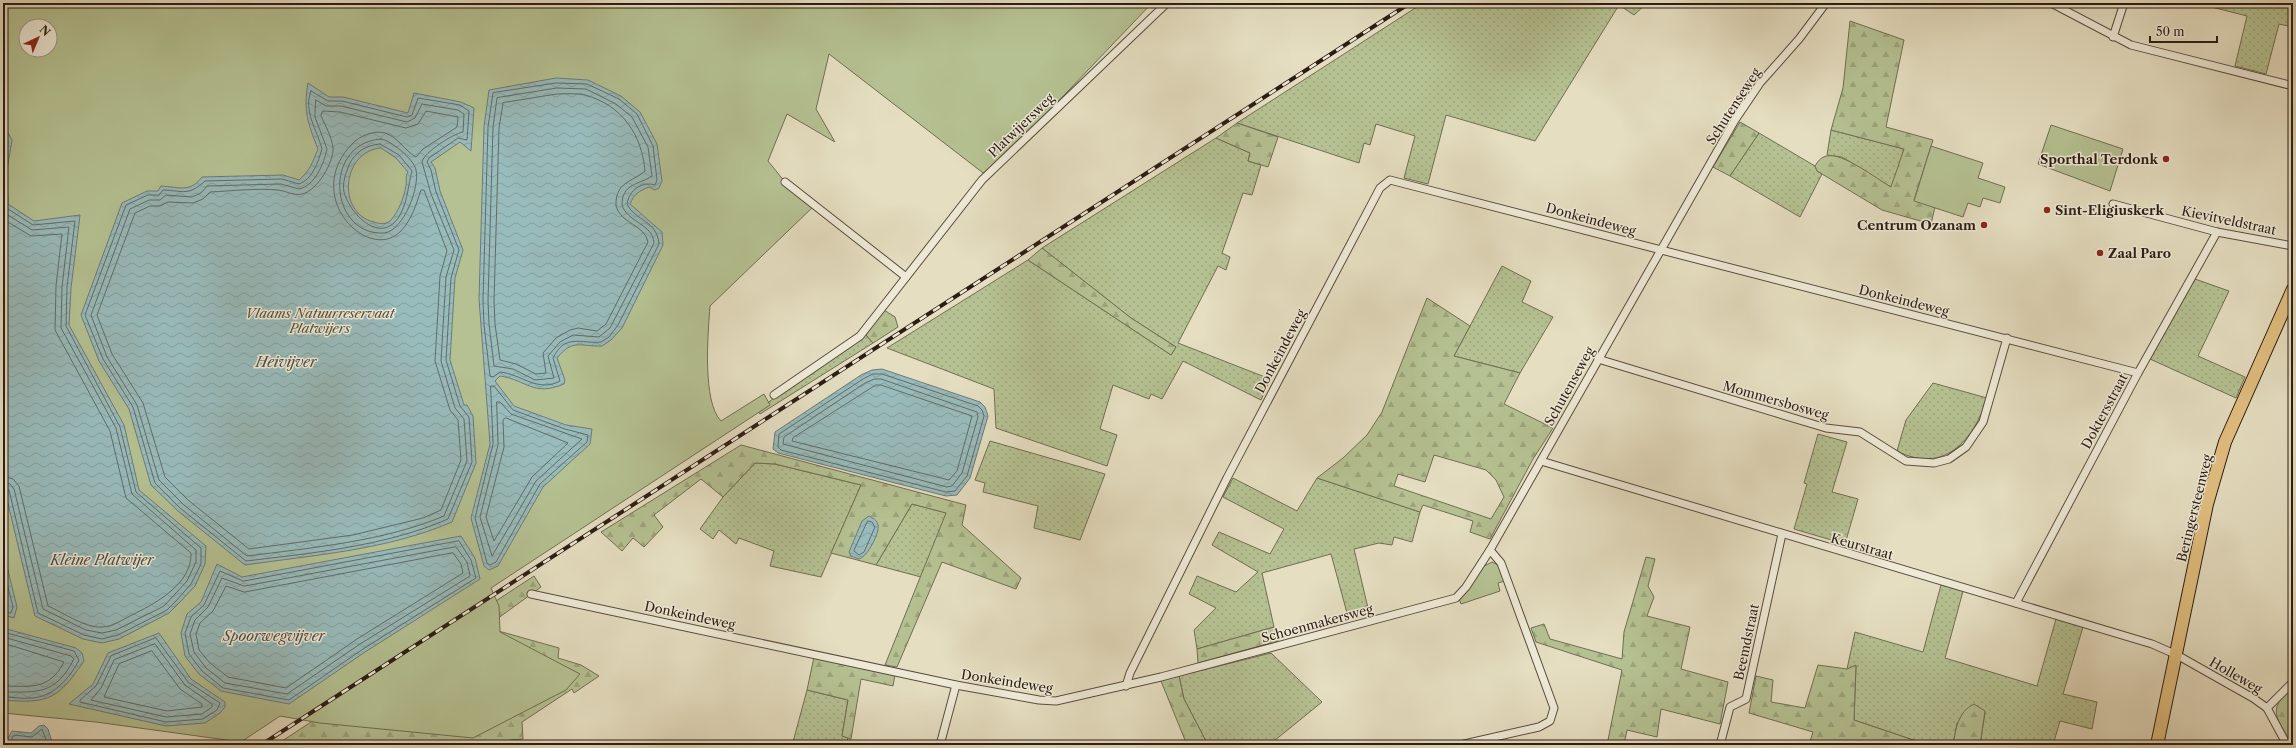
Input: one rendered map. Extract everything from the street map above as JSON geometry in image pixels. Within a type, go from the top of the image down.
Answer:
[{"type":"main road","name":"Beringersteenweg","points":[[2157,745],[2207,504],[2225,442],[2293,289]]},
{"type":"street","name":"Platwijersweg","points":[[774,395],[860,336],[982,180],[1167,3]]},
{"type":"street","name":"Schutenseweg","points":[[1490,550],[1660,249],[1735,120],[1760,83],[1799,39],[1826,3]]},
{"type":"street","points":[[2050,3],[2113,37],[2154,52],[2293,86]]},
{"type":"street","points":[[2113,37],[2124,3]]},
{"type":"street","name":"Donkeindeweg","points":[[531,594],[956,685],[1039,700],[1056,701],[1126,686],[1130,673],[1226,478],[1384,183],[1395,180],[2138,373]]},
{"type":"street","points":[[785,182],[906,277]]},
{"type":"street","name":"Kievitveldstraat","points":[[2113,204],[2217,232],[2293,246]]},
{"type":"street","name":"Doktersstraat","points":[[2016,603],[2138,373],[2217,232]]},
{"type":"street","name":"Mommersbosweg","points":[[1598,359],[1826,428],[1860,432],[1906,461],[1934,463],[1958,454],[1977,433],[1987,411],[2006,338]]},
{"type":"street","name":"Keurstraat","points":[[1541,461],[2152,644],[2176,655]]},
{"type":"street","name":"Beemdstraat","points":[[1720,745],[1730,707],[1746,699],[1782,534]]},
{"type":"street","points":[[1460,745],[1539,727],[1550,721],[1554,708],[1501,563],[1490,550]]},
{"type":"street","name":"Schoenmakersweg","points":[[1126,686],[1456,598],[1466,588],[1490,550]]},
{"type":"street","name":"Holleweg","points":[[2176,655],[2253,698],[2267,708],[2286,745]]},
{"type":"street","points":[[2267,708],[2293,682]]},
{"type":"street","points":[[940,745],[956,685]]},
{"type":"green space","name":"Vlaams Natuurreservaat Platwijers","points":[[3,3],[1152,3],[987,176],[829,54],[816,109],[835,142],[787,114],[768,161],[785,182],[815,205],[710,306],[708,366],[711,399],[715,412],[721,421],[764,394],[770,405],[491,588],[499,606],[500,632],[580,674],[566,690],[473,738],[320,723],[280,716],[241,742],[96,722],[3,713]]},
{"type":"green space","points":[[1423,3],[1647,3],[1634,15],[1619,5],[1535,141],[1446,115],[1428,184],[1404,178],[1415,136],[1376,124],[1370,145],[1364,143],[1359,163],[1237,123]]},
{"type":"green space","points":[[2196,3],[2293,3],[2293,27],[2279,24],[2266,74],[2235,66],[2247,16]]},
{"type":"green space","points":[[1850,21],[1904,40],[1886,127],[1933,140],[1914,200],[1935,207],[1931,224],[1882,210],[1817,171],[1815,166],[1820,160],[1827,156],[1841,158],[1859,167],[1891,187],[1904,149],[1831,130],[1843,88]]},
{"type":"green space","points":[[1740,122],[1759,133],[1730,176],[1713,167]]},
{"type":"green space","points":[[1237,123],[1278,137],[1268,167],[1248,161],[1250,153],[1216,138]]},
{"type":"green space","points":[[2051,125],[2123,149],[2110,191],[2038,164]]},
{"type":"green space","points":[[1831,130],[1904,149],[1892,188],[1842,157],[1827,155]]},
{"type":"green space","points":[[1759,133],[1815,166],[1817,171],[1822,174],[1800,217],[1730,176]]},
{"type":"green space","points":[[1216,138],[1250,153],[1248,161],[1261,165],[1252,195],[1243,193],[1222,253],[1230,257],[1226,270],[1218,266],[1178,343],[1270,379],[1261,400],[1183,361],[1162,399],[1151,394],[1149,399],[1113,385],[1100,429],[1117,435],[1107,466],[996,428],[994,389],[887,348],[1028,260],[1171,355],[1176,347],[1131,318],[1042,248]]},
{"type":"green space","points":[[1931,146],[1983,163],[1978,178],[2005,187],[2000,203],[1983,198],[1980,207],[1968,203],[1963,217],[1914,201]]},
{"type":"green space","points":[[1042,248],[1131,318],[1176,347],[1171,355],[1028,260]]},
{"type":"green space","points":[[1502,266],[1531,281],[1522,302],[1553,317],[1520,373],[1454,356]]},
{"type":"green space","points":[[2195,279],[2229,291],[2198,356],[2245,377],[2236,398],[2150,359]]},
{"type":"green space","points":[[1427,298],[1470,326],[1454,356],[1520,373],[1504,404],[1553,428],[1533,459],[1490,539],[1470,532],[1473,521],[1423,505],[1420,512],[1317,478],[1343,458],[1367,435],[1382,412]],"holes":[[[1434,455],[1486,470],[1496,480],[1504,497],[1491,519],[1394,486],[1398,474],[1425,482]]]},
{"type":"green space","points":[[884,310],[895,317],[898,327],[873,343],[866,335]]},
{"type":"green space","points":[[866,335],[873,343],[760,414],[757,410]]},
{"type":"green space","points":[[1933,383],[1987,398],[1974,427],[1965,440],[1955,449],[1943,456],[1929,459],[1914,457],[1897,451],[1906,420]]},
{"type":"green space","points":[[1818,434],[1847,442],[1832,492],[1858,499],[1845,544],[1794,529],[1807,484],[1804,483]]},
{"type":"green space","points":[[990,441],[1105,474],[1080,540],[1034,528],[1038,506],[983,492],[985,483],[975,480]]},
{"type":"green space","points":[[741,445],[966,505],[962,525],[1021,578],[1016,589],[942,562],[897,667],[885,665],[946,513],[912,504],[876,565],[831,553],[861,485],[775,464],[755,463],[723,497],[701,479],[654,515],[663,527],[644,547],[633,538],[622,551],[601,532]]},
{"type":"green space","points":[[755,463],[775,464],[861,485],[821,577],[770,566],[774,551],[739,538],[736,544],[719,530],[713,539],[700,529],[723,497]]},
{"type":"green space","points":[[1233,478],[1297,511],[1317,478],[1420,512],[1412,542],[1394,537],[1392,545],[1379,543],[1354,549],[1368,608],[1347,613],[1331,554],[1262,573],[1274,627],[1197,649],[1194,630],[1216,608],[1189,594],[1197,576],[1236,592],[1258,572],[1212,545],[1219,532],[1270,554],[1284,529],[1223,497]]},
{"type":"green space","points":[[912,504],[947,513],[921,577],[876,565]]},
{"type":"green space","points":[[1646,557],[1655,559],[1648,586],[1654,597],[1647,616],[1690,627],[1681,669],[1728,682],[1720,724],[1661,709],[1657,737],[1627,730],[1624,745],[1607,745],[1622,670],[1536,642],[1531,628],[1544,624],[1550,639],[1622,659],[1624,632]]},
{"type":"green space","points":[[1492,562],[1498,565],[1505,581],[1498,583],[1500,591],[1461,604],[1459,599],[1482,567]]},
{"type":"green space","points":[[534,576],[541,587],[497,619],[495,630],[559,648],[558,658],[581,665],[599,676],[574,693],[572,689],[522,722],[523,739],[510,740],[504,745],[276,745]]},
{"type":"green space","points":[[1941,585],[1963,591],[1945,658],[2037,686],[2056,619],[2083,627],[2063,694],[2097,702],[2092,729],[2060,721],[2053,745],[1980,745],[1985,712],[1957,723],[1953,745],[1928,745],[1854,720],[1856,666],[1847,669],[1855,632],[1923,652]]},
{"type":"green space","points":[[1274,627],[1278,641],[1198,663],[1197,649]]},
{"type":"green space","points":[[1271,653],[1322,702],[1269,745],[1208,745],[1184,699],[1179,676]]},
{"type":"green space","points":[[814,657],[895,675],[893,686],[861,679],[851,739],[842,736],[848,700],[807,690]]},
{"type":"green space","points":[[1818,665],[1847,669],[1856,665],[1854,720],[1928,745],[1809,745],[1813,732],[1749,713],[1756,676],[1773,680],[1771,702],[1805,708]]},
{"type":"green space","points":[[1179,676],[1184,699],[1208,745],[1187,745],[1161,681]]},
{"type":"green space","points":[[807,690],[848,700],[842,736],[848,738],[846,745],[800,745],[793,742]]},
{"type":"green space","points":[[2288,691],[2293,696],[2293,745],[2276,714],[2276,709],[2280,701]]},
{"type":"green space","points":[[1974,704],[1985,711],[1980,745],[1953,745],[1961,716],[1964,711]]},
{"type":"water","points":[[556,78],[588,80],[621,96],[640,112],[657,144],[662,181],[659,188],[655,190],[649,187],[635,195],[630,204],[662,232],[663,245],[622,328],[611,340],[602,346],[573,346],[568,348],[557,358],[565,380],[564,384],[545,389],[530,386],[500,376],[495,381],[514,406],[566,425],[592,429],[590,444],[543,487],[498,566],[489,570],[484,566],[471,518],[490,444],[479,299],[484,127],[489,90]]},
{"type":"water","name":"Heivijver","points":[[308,83],[329,97],[343,97],[408,113],[414,93],[461,102],[474,108],[471,151],[460,142],[431,162],[435,168],[440,191],[463,250],[455,278],[450,360],[464,405],[467,405],[473,416],[476,463],[452,522],[402,539],[376,545],[245,565],[178,511],[151,485],[129,409],[99,361],[81,315],[122,203],[147,191],[158,191],[161,186],[179,188],[188,187],[198,182],[202,177],[283,175],[299,180],[303,177],[311,166],[318,149],[307,117]],"holes":[[[381,148],[396,158],[408,172],[406,177],[406,186],[399,208],[389,222],[383,224],[374,222],[362,216],[354,207],[349,195],[349,183],[352,170],[358,160],[368,152]]]},
{"type":"water","name":"Kleine Platwijer","points":[[3,124],[12,140],[7,170],[8,204],[34,221],[80,215],[71,288],[69,325],[124,425],[139,490],[206,546],[205,564],[195,586],[169,613],[119,639],[102,643],[83,639],[35,616],[3,483]]},
{"type":"water","points":[[882,369],[980,402],[985,407],[988,416],[970,478],[957,495],[946,496],[778,453],[773,449],[775,432],[861,375],[872,370]]},
{"type":"water","points":[[869,516],[875,519],[878,529],[875,539],[866,554],[859,559],[851,556],[849,552],[862,521]]},
{"type":"water","name":"Spoorwegvijver","points":[[461,536],[475,558],[480,579],[365,652],[289,704],[221,691],[199,674],[185,656],[181,633],[187,614],[201,602],[217,564],[242,577]]},
{"type":"water","points":[[3,550],[17,607],[14,618],[3,615]]},
{"type":"water","points":[[3,628],[76,648],[82,653],[84,661],[67,684],[51,696],[31,701],[3,700]]},
{"type":"water","points":[[159,633],[191,679],[225,702],[225,707],[220,713],[205,723],[166,726],[69,704],[93,684],[108,653]]},
{"type":"water","points":[[44,725],[48,729],[53,745],[4,745],[12,731],[31,733],[39,726]]},
{"type":"railway","points":[[261,745],[1410,3]]},
{"type":"place","name":"Sporthal Terdonk","points":[[2166,159]]},
{"type":"place","name":"Sint-Eligiuskerk","points":[[2047,210]]},
{"type":"place","name":"Centrum Ozanam","points":[[1984,225]]},
{"type":"place","name":"Zaal Paro","points":[[2100,253]]}]
